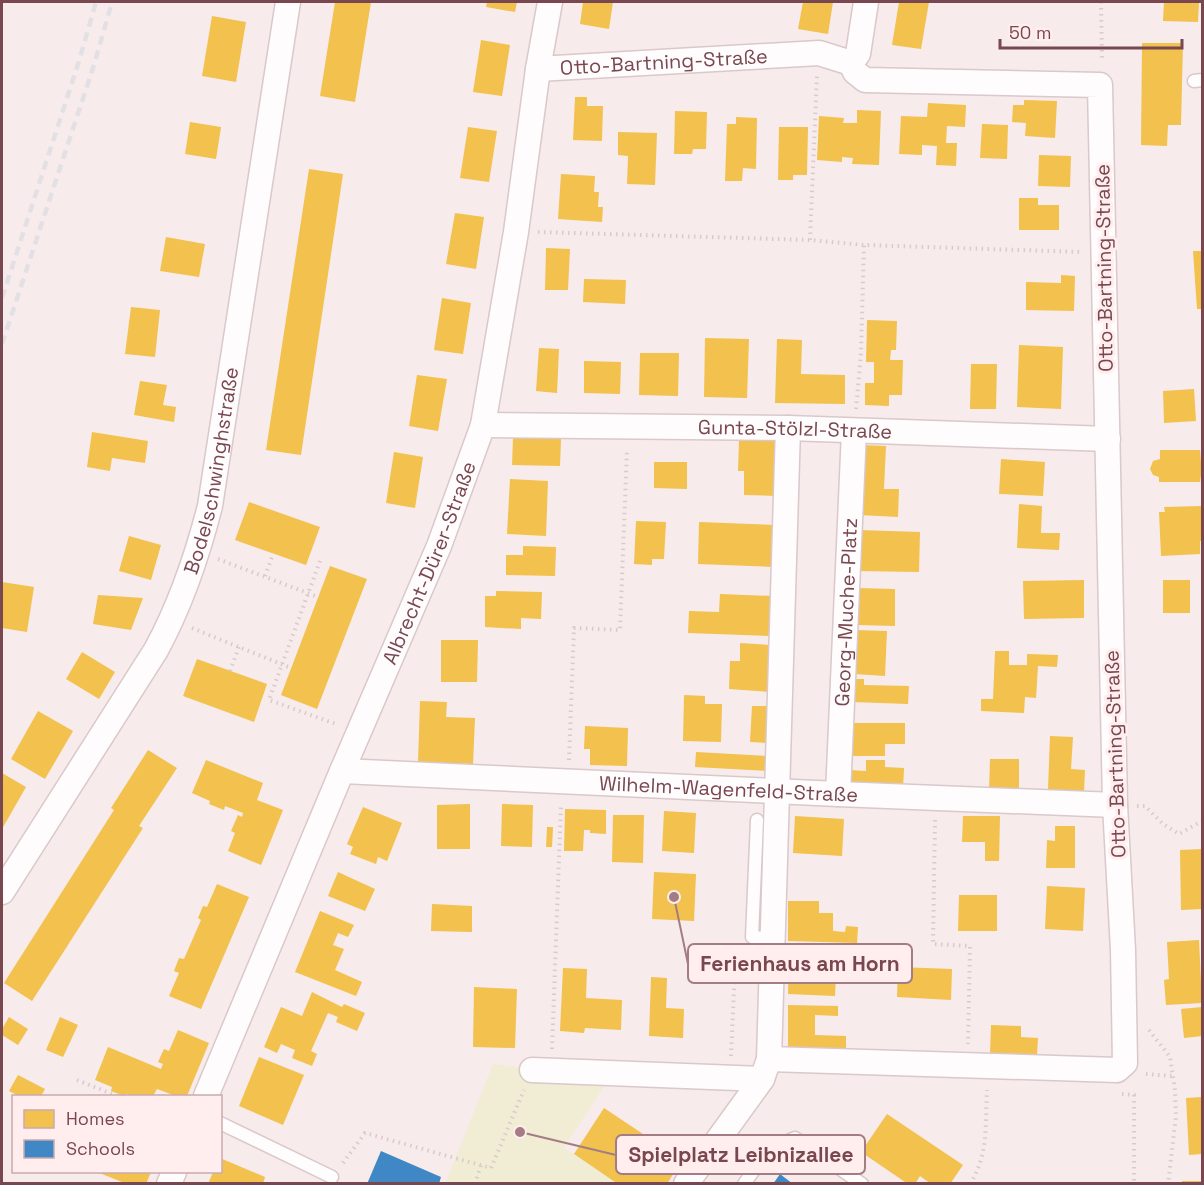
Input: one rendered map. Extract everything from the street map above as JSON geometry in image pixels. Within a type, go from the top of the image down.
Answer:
[{"type":"street","name":"Bodelschwinghstraße","points":[[2,892],[156,650],[173,619],[199,552],[210,506],[288,2]]},
{"type":"street","name":"Albrecht-Dürer-Straße","points":[[206,1095],[358,732],[439,546],[483,425],[516,232],[538,69],[550,2]]},
{"type":"street","points":[[851,63],[858,54],[866,2]]},
{"type":"street","name":"Otto-Bartning-Straße","points":[[538,69],[819,53]]},
{"type":"street","points":[[819,53],[851,63],[855,72],[865,80],[1100,85]]},
{"type":"street","name":"Otto-Bartning-Straße","points":[[542,1071],[967,1065],[1117,1070],[1125,1063],[1123,950],[1115,805],[1100,85]]},
{"type":"street","name":"Gunta-Stölzl-Straße","points":[[483,425],[788,428],[1108,439]]},
{"type":"street","points":[[686,1184],[765,1069],[778,791],[788,428]]},
{"type":"street","name":"Georg-Muche-Platz","points":[[838,795],[854,430]]},
{"type":"street","name":"Wilhelm-Wagenfeld-Straße","points":[[342,771],[838,795],[1115,805]]},
{"type":"lane","points":[[757,820],[752,937],[772,938]]},
{"type":"lane","points":[[222,1124],[332,1177]]},
{"type":"lane","points":[[744,1184],[769,1149],[795,1138],[862,1184]]},
{"type":"path","points":[[1100,85],[1102,76],[1101,2]]},
{"type":"path","points":[[810,240],[819,53]]},
{"type":"path","points":[[516,232],[810,240],[864,245],[1104,253]]},
{"type":"path","points":[[854,430],[861,353],[864,245]]},
{"type":"path","points":[[332,1177],[365,1133],[491,1168],[542,1071],[565,781],[574,628],[620,630],[628,427]]},
{"type":"path","points":[[265,576],[273,554]]},
{"type":"path","points":[[218,559],[318,597]]},
{"type":"path","points":[[320,561],[269,699],[358,732]]},
{"type":"path","points":[[191,627],[291,668]]},
{"type":"path","points":[[230,671],[239,647]]},
{"type":"path","points":[[936,798],[933,944],[970,946],[967,1065]]},
{"type":"path","points":[[1115,805],[1145,806],[1163,824],[1179,834],[1203,821]]},
{"type":"path","points":[[1148,1020],[1149,1030],[1170,1057],[1176,1116],[1168,1184]]},
{"type":"path","points":[[76,1080],[114,1095]]},
{"type":"path","points":[[977,1089],[998,1090]]},
{"type":"path","points":[[970,1184],[984,1156],[987,1089]]},
{"type":"path","points":[[1112,1094],[1134,1095],[1134,1184]]},
{"type":"path","points":[[475,1184],[481,1165]]},
{"type":"shaded area","points":[[493,1064],[532,1070],[612,1074],[564,1148],[620,1183],[445,1184]]},
{"type":"building: Homes","points":[[335,2],[371,2],[355,102],[320,96]]},
{"type":"building: Homes","points":[[487,2],[517,2],[515,12],[486,7]]},
{"type":"building: Homes","points":[[583,2],[613,2],[609,29],[580,24]]},
{"type":"building: Homes","points":[[803,2],[833,2],[828,34],[798,29]]},
{"type":"building: Homes","points":[[899,2],[929,2],[921,49],[892,45]]},
{"type":"building: Homes","points":[[1164,2],[1199,2],[1198,22],[1163,21]]},
{"type":"building: Homes","points":[[212,16],[246,22],[236,82],[202,76]]},
{"type":"building: Homes","points":[[481,40],[510,45],[502,96],[473,92]]},
{"type":"building: Homes","points":[[1142,43],[1183,43],[1181,125],[1168,125],[1167,146],[1141,145]]},
{"type":"building: Homes","points":[[575,97],[587,97],[587,106],[603,106],[602,141],[573,140]]},
{"type":"building: Homes","points":[[1024,100],[1057,101],[1055,138],[1025,136],[1026,123],[1012,122],[1013,105],[1024,105]]},
{"type":"building: Homes","points":[[928,103],[966,105],[965,127],[947,126],[946,143],[957,143],[956,166],[936,165],[937,146],[922,145],[922,155],[899,154],[901,116],[927,117]]},
{"type":"building: Homes","points":[[857,110],[881,111],[879,165],[852,164],[853,158],[842,157],[842,162],[817,160],[819,116],[844,118],[843,123],[857,123]]},
{"type":"building: Homes","points":[[675,111],[707,112],[706,149],[693,149],[692,154],[674,154]]},
{"type":"building: Homes","points":[[736,117],[757,118],[756,169],[743,168],[742,181],[725,181],[727,124],[736,124]]},
{"type":"building: Homes","points":[[190,122],[221,127],[216,159],[185,154]]},
{"type":"building: Homes","points":[[982,124],[1008,125],[1007,159],[980,158]]},
{"type":"building: Homes","points":[[468,127],[497,131],[489,182],[460,178]]},
{"type":"building: Homes","points":[[779,127],[808,127],[807,175],[793,175],[793,180],[778,180]]},
{"type":"building: Homes","points":[[618,132],[657,133],[655,185],[627,184],[628,156],[618,155]]},
{"type":"building: Homes","points":[[1039,155],[1071,156],[1070,187],[1038,186]]},
{"type":"building: Homes","points":[[309,169],[343,174],[301,455],[266,450]]},
{"type":"building: Homes","points":[[561,174],[595,176],[594,192],[599,192],[598,207],[603,207],[602,222],[558,219]]},
{"type":"building: Homes","points":[[1019,198],[1038,198],[1038,205],[1059,205],[1059,230],[1019,230]]},
{"type":"building: Homes","points":[[455,213],[484,217],[476,269],[446,264]]},
{"type":"building: Homes","points":[[166,237],[205,244],[199,277],[160,271]]},
{"type":"building: Homes","points":[[546,248],[570,249],[568,290],[545,290]]},
{"type":"building: Homes","points":[[1193,251],[1202,251],[1202,309],[1197,309]]},
{"type":"building: Homes","points":[[1061,275],[1075,276],[1074,311],[1026,310],[1026,282],[1061,283]]},
{"type":"building: Homes","points":[[584,279],[626,280],[625,304],[583,302]]},
{"type":"building: Homes","points":[[442,298],[471,303],[463,354],[434,350]]},
{"type":"building: Homes","points":[[131,307],[160,310],[155,357],[125,354]]},
{"type":"building: Homes","points":[[867,320],[897,321],[896,350],[891,350],[890,360],[903,360],[902,395],[889,395],[889,406],[865,405],[865,383],[874,383],[874,362],[866,362]]},
{"type":"building: Homes","points":[[705,338],[749,339],[747,398],[704,397]]},
{"type":"building: Homes","points":[[777,339],[802,340],[801,374],[845,375],[845,404],[775,403]]},
{"type":"building: Homes","points":[[1019,345],[1063,347],[1061,409],[1017,407]]},
{"type":"building: Homes","points":[[539,348],[559,349],[557,393],[536,391]]},
{"type":"building: Homes","points":[[640,353],[679,353],[678,396],[639,395]]},
{"type":"building: Homes","points":[[584,361],[621,362],[620,394],[584,393]]},
{"type":"building: Homes","points":[[971,364],[997,364],[996,409],[970,409]]},
{"type":"building: Homes","points":[[417,375],[447,379],[438,431],[409,426]]},
{"type":"building: Homes","points":[[140,381],[167,385],[163,405],[176,407],[174,422],[134,415]]},
{"type":"building: Homes","points":[[1194,389],[1196,421],[1164,423],[1163,391]]},
{"type":"building: Homes","points":[[92,432],[148,441],[145,463],[112,458],[110,471],[87,467]]},
{"type":"building: Homes","points":[[513,438],[561,439],[560,466],[512,465]]},
{"type":"building: Homes","points":[[739,440],[779,441],[777,496],[744,495],[744,471],[738,471]]},
{"type":"building: Homes","points":[[862,445],[886,446],[884,489],[899,489],[898,517],[859,515]]},
{"type":"building: Homes","points":[[1160,450],[1200,450],[1202,475],[1200,482],[1159,482],[1159,477],[1153,475],[1150,469],[1153,461],[1160,459]]},
{"type":"building: Homes","points":[[394,452],[423,457],[415,508],[386,503]]},
{"type":"building: Homes","points":[[1001,459],[1045,462],[1043,496],[999,494]]},
{"type":"building: Homes","points":[[654,462],[687,462],[687,489],[654,488]]},
{"type":"building: Homes","points":[[510,479],[548,481],[546,536],[507,534]]},
{"type":"building: Homes","points":[[249,502],[320,527],[306,565],[235,540]]},
{"type":"building: Homes","points":[[1019,504],[1042,506],[1041,533],[1060,533],[1059,550],[1017,548]]},
{"type":"building: Homes","points":[[1202,506],[1200,554],[1161,556],[1159,512],[1165,512],[1164,507]]},
{"type":"building: Homes","points":[[636,521],[666,522],[664,559],[652,559],[652,565],[634,564]]},
{"type":"building: Homes","points":[[699,522],[776,525],[775,567],[698,564]]},
{"type":"building: Homes","points":[[858,530],[920,532],[919,572],[857,571]]},
{"type":"building: Homes","points":[[129,536],[161,545],[151,580],[119,571]]},
{"type":"building: Homes","points":[[523,546],[556,547],[555,576],[506,575],[506,555],[523,555]]},
{"type":"building: Homes","points":[[330,566],[367,579],[317,709],[281,695]]},
{"type":"building: Homes","points":[[1084,580],[1084,618],[1024,619],[1023,581]]},
{"type":"building: Homes","points":[[1163,580],[1190,580],[1190,613],[1163,613]]},
{"type":"building: Homes","points":[[2,582],[34,587],[27,632],[2,628]]},
{"type":"building: Homes","points":[[857,588],[895,589],[895,626],[856,625]]},
{"type":"building: Homes","points":[[496,591],[542,592],[541,619],[521,618],[521,629],[485,627],[485,596],[496,596]]},
{"type":"building: Homes","points":[[720,594],[773,596],[772,636],[688,633],[689,611],[719,612]]},
{"type":"building: Homes","points":[[98,595],[143,598],[131,630],[93,624]]},
{"type":"building: Homes","points":[[855,630],[887,631],[885,676],[854,674]]},
{"type":"building: Homes","points":[[441,640],[478,640],[477,682],[441,682]]},
{"type":"building: Homes","points":[[740,643],[771,645],[770,692],[729,689],[730,661],[740,661]]},
{"type":"building: Homes","points":[[995,651],[1009,651],[1009,665],[1027,665],[1027,654],[1058,655],[1057,667],[1038,666],[1036,698],[1025,697],[1024,713],[981,711],[981,699],[993,699]]},
{"type":"building: Homes","points":[[82,652],[115,672],[99,699],[66,679]]},
{"type":"building: Homes","points":[[197,659],[267,684],[254,722],[183,696]]},
{"type":"building: Homes","points":[[853,679],[864,679],[864,685],[909,686],[908,704],[852,702]]},
{"type":"building: Homes","points":[[684,695],[705,696],[705,704],[722,704],[721,742],[683,741]]},
{"type":"building: Homes","points":[[420,701],[447,702],[446,717],[475,718],[473,764],[418,762]]},
{"type":"building: Homes","points":[[752,706],[769,706],[767,743],[750,742]]},
{"type":"building: Homes","points":[[38,711],[73,731],[45,779],[11,759]]},
{"type":"building: Homes","points":[[850,723],[905,723],[905,744],[885,744],[885,756],[850,756]]},
{"type":"building: Homes","points":[[585,726],[628,728],[627,766],[590,765],[590,749],[584,749]]},
{"type":"building: Homes","points":[[1050,736],[1073,737],[1071,769],[1085,770],[1084,792],[1048,790]]},
{"type":"building: Homes","points":[[148,750],[177,768],[139,826],[143,828],[32,1001],[4,983],[114,810],[111,808]]},
{"type":"building: Homes","points":[[696,752],[768,756],[767,771],[695,767]]},
{"type":"building: Homes","points":[[990,759],[1019,759],[1019,791],[989,791]]},
{"type":"building: Homes","points":[[206,760],[263,783],[257,800],[283,810],[261,865],[228,851],[235,833],[231,831],[238,815],[242,817],[243,813],[225,806],[224,810],[192,793]]},
{"type":"building: Homes","points":[[866,760],[885,760],[885,767],[904,768],[903,790],[849,789],[850,770],[866,771]]},
{"type":"building: Homes","points":[[2,773],[26,787],[2,829]]},
{"type":"building: Homes","points":[[470,804],[470,849],[437,849],[437,805]]},
{"type":"building: Homes","points":[[502,804],[533,805],[532,847],[501,846]]},
{"type":"building: Homes","points":[[363,807],[402,823],[387,861],[378,857],[376,864],[350,854],[353,847],[347,844]]},
{"type":"building: Homes","points":[[565,809],[606,810],[606,834],[590,833],[590,830],[584,830],[583,851],[564,851]]},
{"type":"building: Homes","points":[[664,811],[696,813],[694,853],[662,851]]},
{"type":"building: Homes","points":[[613,815],[644,815],[643,863],[612,862]]},
{"type":"building: Homes","points":[[795,816],[844,819],[842,856],[793,853]]},
{"type":"building: Homes","points":[[963,816],[1000,816],[999,861],[985,861],[985,842],[962,842]]},
{"type":"building: Homes","points":[[1055,826],[1075,826],[1075,868],[1046,868],[1047,840],[1055,841]]},
{"type":"building: Homes","points":[[547,827],[553,827],[552,847],[546,847]]},
{"type":"building: Homes","points":[[1202,849],[1202,909],[1181,910],[1180,850]]},
{"type":"building: Homes","points":[[338,872],[375,889],[365,911],[328,896]]},
{"type":"building: Homes","points":[[654,872],[696,874],[694,921],[652,919]]},
{"type":"building: Homes","points":[[217,884],[249,897],[201,1009],[169,996],[179,973],[174,971],[179,958],[184,959],[201,920],[198,918],[203,906],[207,907]]},
{"type":"building: Homes","points":[[1047,886],[1085,888],[1083,931],[1045,929]]},
{"type":"building: Homes","points":[[959,895],[997,895],[997,931],[958,931]]},
{"type":"building: Homes","points":[[788,901],[819,901],[819,913],[833,913],[833,931],[845,932],[846,926],[858,927],[857,943],[788,941]]},
{"type":"building: Homes","points":[[432,904],[472,906],[472,932],[431,931]]},
{"type":"building: Homes","points":[[320,911],[354,925],[348,937],[338,933],[333,945],[344,949],[335,970],[362,982],[356,996],[295,972]]},
{"type":"building: Homes","points":[[1199,940],[1202,1003],[1166,1005],[1164,980],[1169,979],[1167,942]]},
{"type":"building: Homes","points":[[789,958],[818,959],[818,974],[836,975],[835,996],[788,994]]},
{"type":"building: Homes","points":[[898,967],[952,969],[951,1000],[897,997]]},
{"type":"building: Homes","points":[[563,968],[587,969],[586,998],[622,1000],[621,1030],[585,1028],[584,1033],[560,1031]]},
{"type":"building: Homes","points":[[651,977],[667,978],[666,1008],[684,1009],[683,1038],[649,1036]]},
{"type":"building: Homes","points":[[474,987],[517,989],[515,1048],[473,1047]]},
{"type":"building: Homes","points":[[312,992],[342,1007],[344,1004],[365,1013],[357,1031],[336,1022],[338,1017],[328,1013],[311,1051],[317,1054],[312,1066],[292,1058],[295,1050],[281,1044],[277,1053],[264,1047],[281,1007],[302,1016]]},
{"type":"building: Homes","points":[[788,1005],[838,1006],[838,1016],[815,1015],[815,1035],[846,1036],[846,1049],[788,1049]]},
{"type":"building: Homes","points":[[1202,1007],[1202,1036],[1184,1038],[1181,1009]]},
{"type":"building: Homes","points":[[9,1017],[28,1029],[18,1045],[2,1035],[2,1029]]},
{"type":"building: Homes","points":[[60,1017],[78,1025],[63,1057],[46,1050]]},
{"type":"building: Homes","points":[[991,1025],[1021,1026],[1021,1037],[1038,1038],[1037,1056],[990,1054]]},
{"type":"building: Homes","points":[[178,1030],[209,1043],[187,1095],[173,1095],[157,1089],[154,1095],[121,1095],[111,1091],[112,1087],[95,1080],[108,1047],[161,1069],[163,1064],[158,1062],[164,1049],[169,1051]]},
{"type":"building: Homes","points":[[259,1057],[304,1075],[283,1125],[239,1106]]},
{"type":"building: Homes","points":[[18,1075],[45,1089],[42,1095],[17,1095],[9,1091]]},
{"type":"building: Homes","points":[[1202,1097],[1202,1154],[1189,1155],[1186,1098]]},
{"type":"building: Homes","points":[[604,1108],[682,1160],[667,1184],[618,1184],[574,1154]]},
{"type":"building: Homes","points":[[887,1114],[963,1165],[950,1184],[931,1184],[920,1176],[915,1184],[908,1184],[861,1152]]},
{"type":"building: Homes","points":[[222,1159],[265,1177],[263,1184],[208,1184],[213,1173],[222,1173]]},
{"type":"building: Homes","points":[[100,1173],[151,1173],[146,1184],[127,1184]]},
{"type":"building: Homes","points":[[1182,1181],[1202,1181],[1202,1184],[1182,1184]]},
{"type":"building: Schools","points":[[381,1151],[441,1177],[439,1184],[367,1184]]},
{"type":"building: Schools","points":[[780,1174],[793,1184],[773,1184]]},
{"type":"railway","points":[[2,298],[96,2]]},
{"type":"railway","points":[[2,344],[94,65],[112,2]]},
{"type":"place","name":"Ferienhaus am Horn","points":[[674,897]]},
{"type":"place","name":"Spielplatz Leibnizallee","points":[[520,1132]]}]
